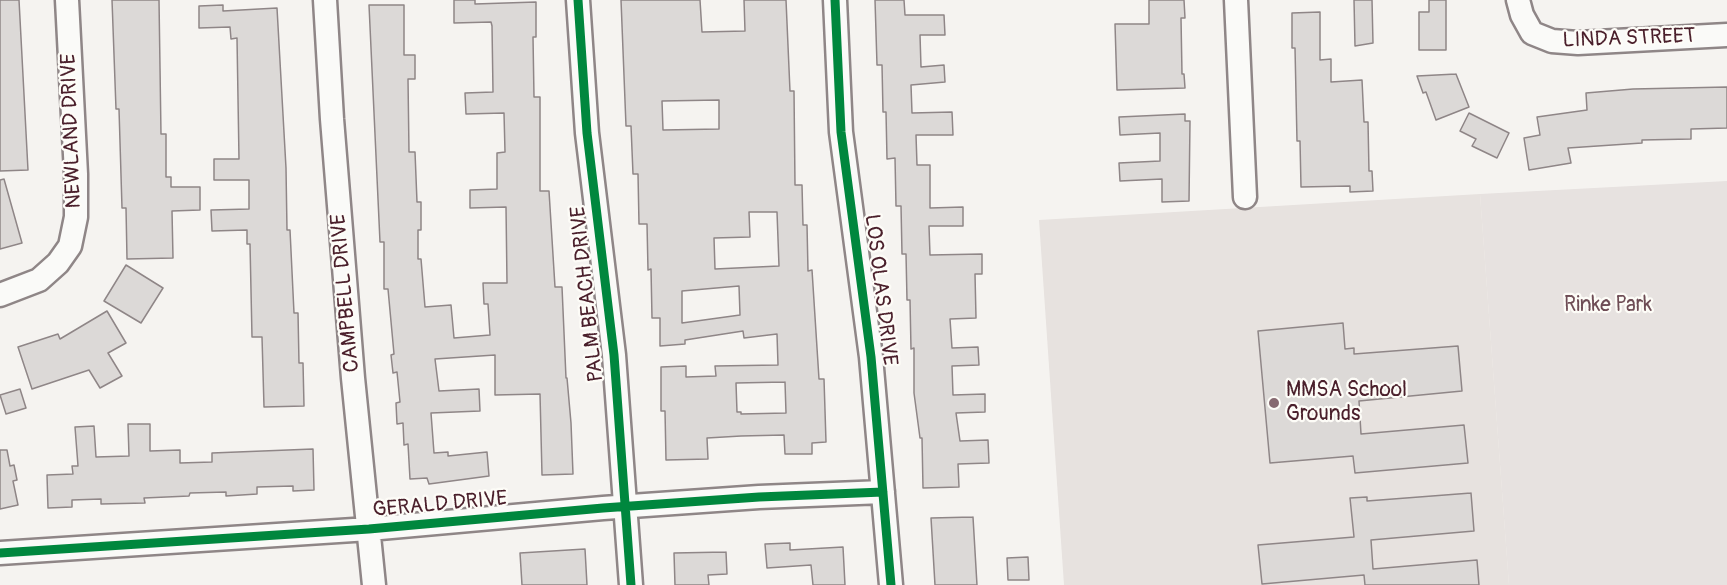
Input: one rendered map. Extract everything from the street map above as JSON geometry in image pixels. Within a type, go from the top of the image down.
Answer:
[{"type":"street","name":"NEWLAND DRIVE","points":[[0,295],[39,280],[58,263],[70,246],[76,217],[76,174],[67,0]]},
{"type":"street","name":"CAMPBELL DRIVE","points":[[325,0],[353,378],[374,585]]},
{"type":"street","name":"PALM BEACH DRIVE","points":[[578,0],[587,133],[614,355],[631,585]]},
{"type":"street","name":"LOS OLAS DRIVE","points":[[835,0],[842,132],[871,357],[891,585]]},
{"type":"street","points":[[1236,0],[1245,197]]},
{"type":"street","name":"LINDA STREET","points":[[1518,0],[1522,15],[1532,33],[1552,41],[1578,43],[1727,35]]},
{"type":"street","name":"GERALD DRIVE","points":[[0,553],[369,530],[759,497],[883,492]]},
{"type":"shaded area","name":"MMSA School Grounds","points":[[1480,194],[1509,585],[1064,585],[1039,220]]},
{"type":"green space","name":"Rinke Park","points":[[1727,181],[1727,585],[1509,585],[1480,194]]},
{"type":"building","points":[[0,0],[19,0],[28,170],[0,171]]},
{"type":"building","points":[[112,0],[159,0],[161,134],[166,134],[166,177],[171,177],[171,187],[200,187],[200,210],[172,211],[173,258],[127,259],[126,208],[122,208],[119,109],[116,109]]},
{"type":"building","points":[[454,0],[475,0],[475,4],[536,2],[536,37],[533,37],[534,97],[540,97],[540,191],[549,191],[555,287],[562,287],[573,474],[542,475],[540,394],[495,395],[495,355],[435,359],[439,391],[479,389],[480,411],[431,413],[434,453],[448,452],[448,456],[487,452],[489,476],[429,484],[427,478],[410,479],[408,444],[404,445],[403,423],[397,424],[396,403],[400,402],[397,372],[393,373],[391,355],[394,354],[388,289],[384,289],[384,242],[380,242],[369,5],[404,5],[404,55],[415,55],[415,79],[408,79],[409,152],[415,152],[417,202],[421,202],[418,259],[421,259],[425,307],[451,305],[454,338],[490,335],[488,304],[484,304],[483,283],[507,283],[506,207],[470,208],[470,190],[497,189],[497,153],[505,152],[504,113],[466,114],[465,93],[493,92],[492,26],[491,22],[454,23]]},
{"type":"building","points":[[621,0],[700,0],[702,32],[745,31],[744,0],[786,0],[790,91],[794,91],[795,185],[802,185],[803,225],[807,225],[808,271],[812,270],[819,379],[824,379],[826,442],[812,443],[812,454],[785,454],[784,435],[741,436],[707,438],[708,459],[666,460],[665,411],[661,411],[661,367],[686,366],[686,377],[716,376],[715,366],[778,365],[777,334],[744,338],[743,331],[685,340],[685,344],[660,346],[660,318],[652,318],[647,224],[639,224],[638,174],[633,174],[631,126],[626,126]],"holes":[[[719,100],[719,129],[663,130],[662,101]],[[749,212],[777,212],[779,266],[715,269],[714,238],[750,237]],[[739,286],[740,315],[682,323],[682,291]],[[785,382],[786,413],[741,414],[737,412],[736,383]]]},
{"type":"building","points":[[875,0],[904,0],[905,15],[944,15],[945,35],[920,35],[921,67],[944,65],[945,82],[911,85],[912,113],[952,112],[953,135],[916,135],[917,165],[930,165],[930,208],[963,207],[963,226],[929,226],[930,255],[982,254],[982,274],[975,274],[976,318],[950,319],[952,348],[978,347],[979,365],[952,366],[953,395],[985,394],[985,412],[956,413],[960,441],[988,440],[989,463],[958,464],[959,487],[923,488],[922,438],[920,438],[914,393],[914,348],[911,349],[906,254],[902,254],[901,206],[896,206],[895,158],[887,159],[882,65],[877,65]]},
{"type":"building","points":[[1149,0],[1184,0],[1185,18],[1181,18],[1182,74],[1184,74],[1185,88],[1117,90],[1115,24],[1149,24]]},
{"type":"building","points":[[1354,0],[1372,0],[1373,43],[1355,46]]},
{"type":"building","points":[[1429,0],[1446,0],[1446,50],[1419,50],[1419,12],[1429,12]]},
{"type":"building","points":[[223,5],[223,11],[277,8],[287,230],[290,230],[294,313],[298,313],[299,363],[303,363],[304,406],[264,407],[262,337],[252,337],[250,244],[247,244],[247,230],[212,231],[211,210],[249,209],[249,180],[214,180],[214,159],[239,159],[237,38],[231,39],[230,27],[199,28],[199,6]]},
{"type":"building","points":[[1320,12],[1320,60],[1331,59],[1331,82],[1362,80],[1364,122],[1368,122],[1369,171],[1372,171],[1373,191],[1350,192],[1350,186],[1301,187],[1300,141],[1297,141],[1295,48],[1292,48],[1292,13]]},
{"type":"building","points":[[1456,74],[1469,107],[1436,120],[1426,92],[1423,93],[1417,76]]},
{"type":"building","points":[[1727,87],[1727,128],[1691,129],[1691,139],[1642,140],[1642,143],[1568,148],[1571,163],[1529,170],[1524,138],[1540,135],[1537,117],[1587,110],[1586,93],[1633,89]]},
{"type":"building","points":[[1469,113],[1509,133],[1497,158],[1472,146],[1476,139],[1460,131]]},
{"type":"building","points":[[1185,114],[1185,121],[1190,121],[1189,201],[1162,202],[1162,179],[1120,181],[1119,163],[1160,161],[1160,133],[1120,135],[1119,117]]},
{"type":"building","points":[[4,179],[22,243],[0,249],[0,180]]},
{"type":"building","points":[[126,265],[163,288],[141,323],[104,301]]},
{"type":"building","points":[[107,311],[126,343],[108,353],[122,376],[100,388],[89,370],[32,389],[18,347],[58,334],[60,339]]},
{"type":"building","points":[[1343,323],[1345,349],[1354,348],[1354,354],[1458,346],[1462,391],[1359,401],[1361,434],[1464,425],[1468,463],[1355,473],[1353,456],[1270,463],[1258,331]]},
{"type":"building","points":[[20,389],[26,408],[6,414],[0,395]]},
{"type":"building","points":[[128,424],[150,424],[150,451],[180,450],[180,463],[212,462],[212,453],[313,449],[314,490],[293,491],[293,486],[257,487],[257,494],[226,496],[226,492],[190,493],[189,496],[144,498],[145,503],[101,504],[101,499],[72,500],[72,507],[48,508],[47,475],[73,474],[72,466],[78,466],[75,427],[94,426],[96,457],[129,456]]},
{"type":"building","points":[[0,450],[7,450],[10,466],[14,465],[17,480],[13,481],[18,505],[0,509]]},
{"type":"building","points":[[1471,493],[1474,531],[1371,540],[1373,569],[1477,560],[1479,585],[1365,585],[1364,575],[1262,584],[1258,545],[1354,537],[1350,498],[1367,497],[1367,501]]},
{"type":"building","points":[[973,517],[977,585],[935,585],[931,518]]},
{"type":"building","points":[[790,543],[790,550],[843,547],[845,585],[813,585],[811,565],[767,568],[765,544]]},
{"type":"building","points":[[585,549],[587,585],[522,585],[520,553]]},
{"type":"building","points":[[726,552],[727,574],[708,575],[709,585],[675,585],[674,553]]},
{"type":"building","points":[[1028,557],[1029,580],[1008,580],[1007,558]]},
{"type":"cycle path","points":[[578,0],[587,133],[614,355],[631,585]]},
{"type":"cycle path","points":[[835,0],[841,132],[871,357],[891,585]]},
{"type":"cycle path","points":[[0,553],[369,529],[759,497],[883,492]]},
{"type":"place","name":"MMSA School Grounds","points":[[1274,403]]}]
